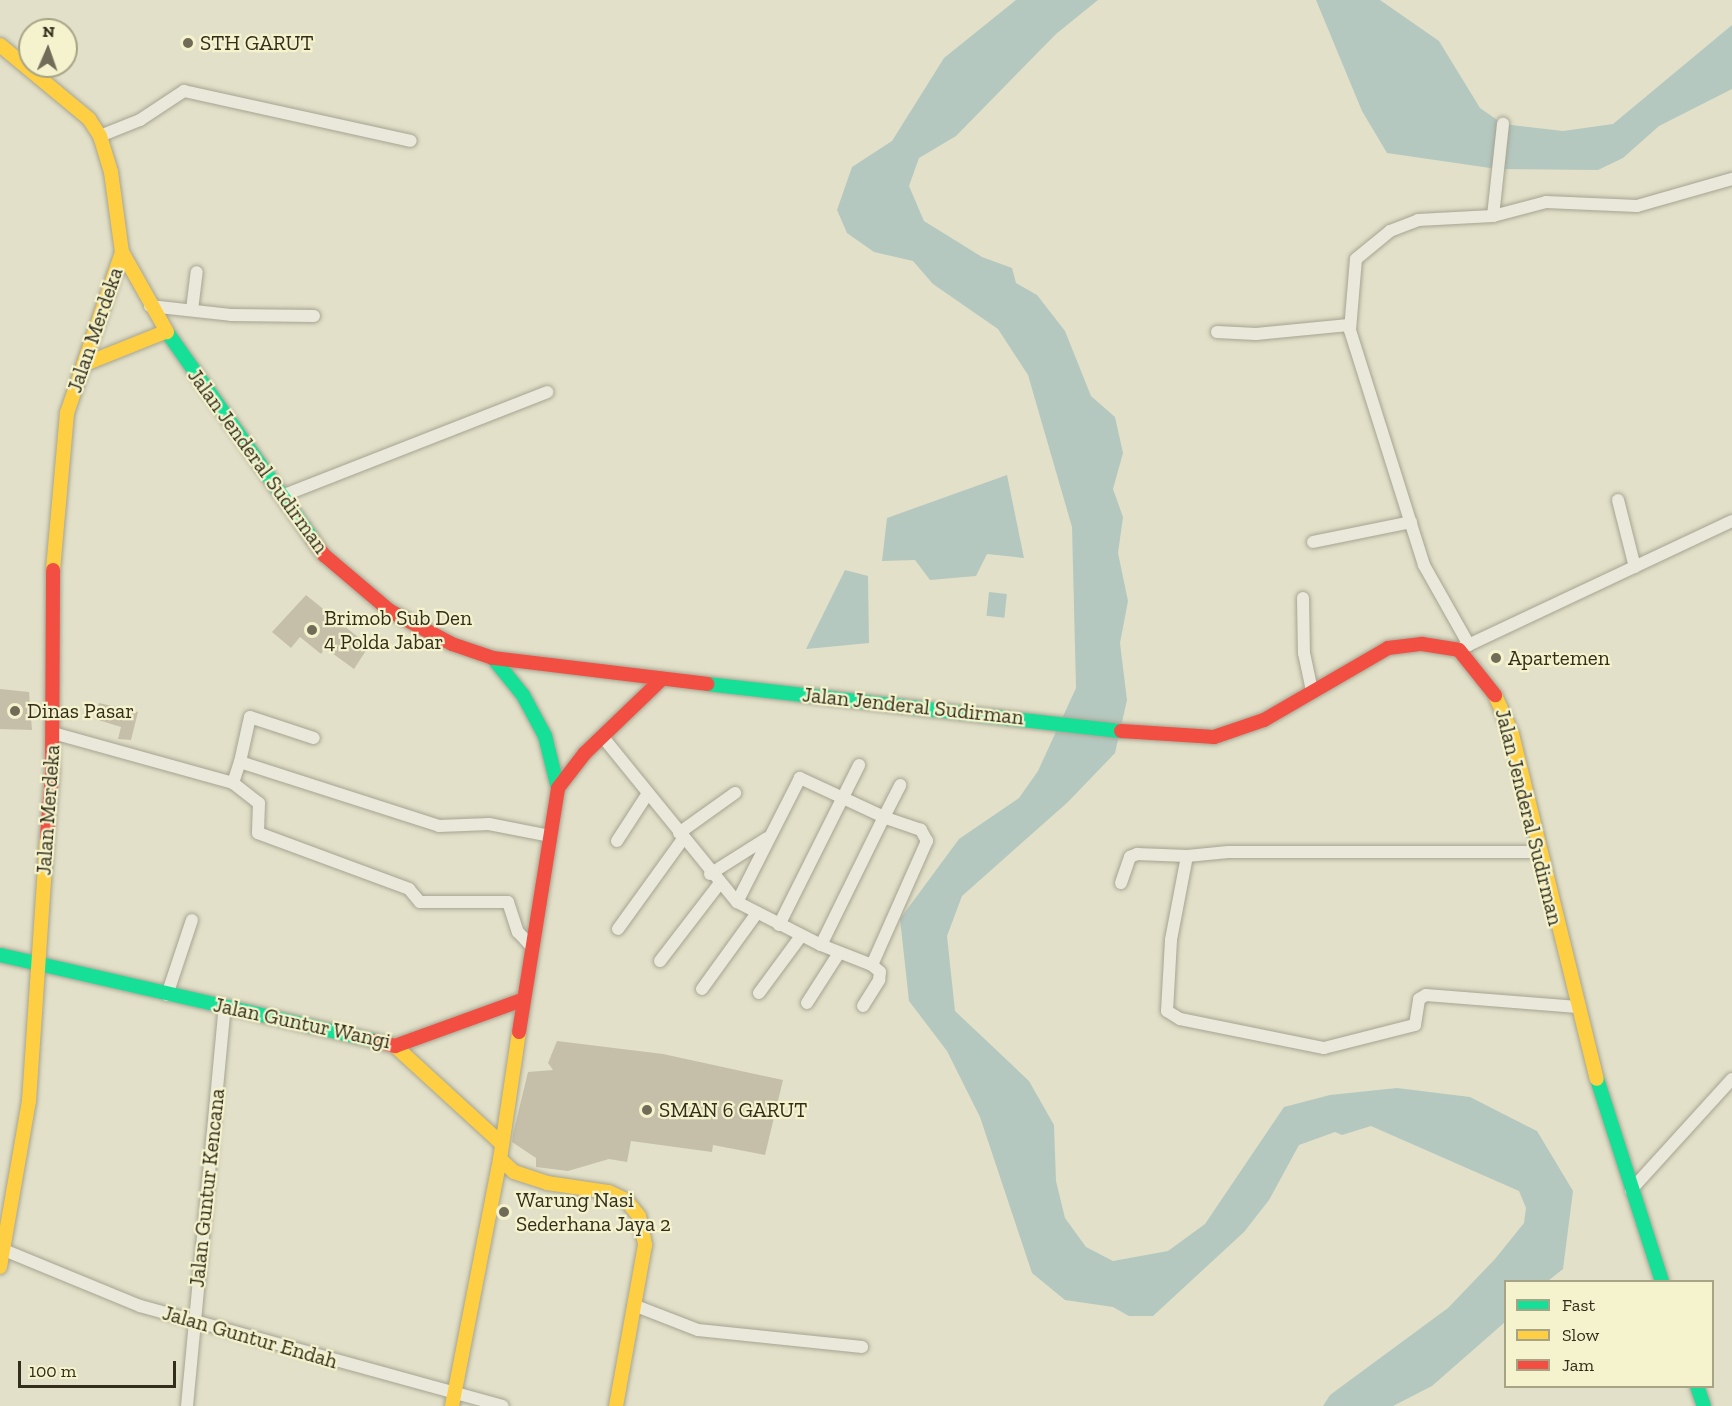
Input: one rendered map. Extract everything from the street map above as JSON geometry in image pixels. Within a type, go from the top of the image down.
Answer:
[{"type":"street","name":"Jalan Jenderal Sudirman","points":[[0,28],[1,46],[88,119],[100,136],[111,172],[122,252],[150,306],[165,332],[324,555],[390,611],[452,644],[493,658],[662,679],[1045,720],[1128,732],[1230,734],[1388,648],[1422,644],[1464,648],[1500,701],[1608,1122],[1662,1280]]},
{"type":"street","points":[[100,136],[140,120],[184,91],[411,141]]},
{"type":"street","points":[[1493,216],[1503,124]]},
{"type":"street","points":[[1732,179],[1637,206],[1546,202],[1493,216],[1418,220],[1376,241],[1356,259],[1349,324],[1424,565],[1464,648],[1732,521]]},
{"type":"street","name":"Jalan Merdeka","points":[[0,1267],[29,1101],[36,964],[53,734],[56,522],[67,413],[122,252]]},
{"type":"street","points":[[192,310],[197,272]]},
{"type":"street","points":[[150,306],[314,316]]},
{"type":"street","points":[[1217,332],[1256,334],[1349,324]]},
{"type":"street","points":[[85,364],[165,332]]},
{"type":"street","points":[[282,496],[547,392]]},
{"type":"street","points":[[1618,500],[1635,567]]},
{"type":"street","points":[[1313,542],[1411,522]]},
{"type":"street","points":[[1303,598],[1305,653],[1312,690]]},
{"type":"street","points":[[453,1400],[500,1159],[530,945],[558,788],[545,736],[523,695],[493,658]]},
{"type":"street","points":[[558,788],[602,736],[662,679]]},
{"type":"street","points":[[234,783],[250,717],[314,738]]},
{"type":"street","points":[[53,734],[234,783],[260,803],[258,833],[409,889],[420,902],[508,902],[518,932],[530,945]]},
{"type":"street","points":[[602,736],[710,874],[737,902],[801,936],[872,966],[880,972],[879,980],[863,1006]]},
{"type":"street","points":[[240,762],[439,826],[499,825],[551,836]]},
{"type":"street","points":[[779,925],[859,765]]},
{"type":"street","points":[[737,902],[767,838],[800,778],[845,796],[884,817],[921,830],[927,841],[872,966]]},
{"type":"street","points":[[821,945],[900,785]]},
{"type":"street","points":[[617,841],[648,793]]},
{"type":"street","points":[[618,929],[681,836],[735,793]]},
{"type":"street","points":[[710,874],[767,838]]},
{"type":"street","points":[[1121,883],[1130,857],[1137,854],[1187,856],[1228,852],[1538,852]]},
{"type":"street","points":[[1187,856],[1171,940],[1166,1001],[1170,1017],[1324,1048],[1415,1024],[1419,999],[1426,995],[1578,1007]]},
{"type":"street","points":[[660,961],[719,884]]},
{"type":"street","points":[[702,989],[757,913]]},
{"type":"street","points":[[167,995],[192,920]]},
{"type":"street","points":[[759,993],[801,936]]},
{"type":"street","points":[[807,1003],[839,953]]},
{"type":"street","name":"Jalan Guntur Wangi","points":[[0,955],[395,1046],[522,1000]]},
{"type":"street","name":"Jalan Guntur Kencana","points":[[187,1406],[225,1007]]},
{"type":"street","points":[[395,1046],[501,1143]]},
{"type":"street","points":[[1631,1190],[1732,1079]]},
{"type":"street","points":[[500,1159],[530,1180],[609,1191],[626,1200],[639,1216],[644,1231],[636,1306],[616,1406]]},
{"type":"street","name":"Jalan Guntur Endah","points":[[4,1250],[127,1302],[453,1400],[502,1406]]},
{"type":"street","points":[[636,1306],[698,1330],[862,1347]]},
{"type":"street","points":[[1698,1388],[1704,1406]]},
{"type":"shaded area","points":[[1016,0],[1098,0],[1056,34],[956,136],[919,158],[909,186],[924,221],[982,257],[1012,268],[1016,283],[1037,295],[1065,331],[1091,396],[1115,417],[1123,453],[1113,489],[1123,517],[1118,553],[1128,601],[1120,643],[1127,700],[1115,753],[1068,802],[962,896],[947,936],[955,1011],[1029,1081],[1054,1125],[1056,1181],[1065,1218],[1086,1247],[1113,1261],[1168,1251],[1205,1224],[1284,1107],[1330,1095],[1397,1088],[1470,1097],[1537,1131],[1573,1191],[1563,1269],[1549,1280],[1504,1280],[1504,1323],[1432,1386],[1393,1406],[1323,1406],[1330,1395],[1448,1308],[1495,1259],[1524,1223],[1526,1208],[1519,1191],[1371,1126],[1342,1135],[1335,1132],[1299,1145],[1269,1200],[1244,1232],[1153,1316],[1129,1316],[1113,1307],[1065,1300],[1032,1273],[980,1117],[947,1051],[909,1001],[900,919],[959,839],[1019,798],[1038,771],[1076,688],[1072,527],[1028,375],[998,329],[933,284],[913,261],[874,252],[847,233],[837,210],[852,167],[892,141],[944,58]]},
{"type":"shaded area","points":[[1316,0],[1380,0],[1439,41],[1480,108],[1503,124],[1563,131],[1613,124],[1732,25],[1732,89],[1659,126],[1623,158],[1598,170],[1497,169],[1387,153],[1362,111]]},
{"type":"shaded area","points":[[1007,475],[1024,558],[987,554],[976,576],[930,580],[915,560],[882,561],[887,518]]},
{"type":"shaded area","points":[[845,570],[868,576],[869,643],[806,649]]},
{"type":"shaded area","points":[[989,592],[1007,594],[1004,618],[986,616]]},
{"type":"building","name":"Brimob Sub Den 4 Polda Jabar","points":[[306,595],[369,646],[354,669],[325,648],[321,654],[300,637],[291,648],[272,632]]},
{"type":"building","name":"Dinas Pasar","points":[[0,689],[29,692],[32,730],[0,729]]},
{"type":"building","points":[[99,703],[138,712],[131,740],[118,739],[121,727],[95,719]]},
{"type":"building","name":"SMAN 6 GARUT","points":[[557,1041],[663,1054],[783,1080],[765,1155],[713,1145],[712,1152],[631,1141],[627,1162],[609,1159],[568,1171],[536,1167],[536,1158],[512,1142],[513,1134],[528,1072],[553,1070],[548,1063]]},
{"type":"traffic: fast","points":[[167,332],[313,540]]},
{"type":"traffic: fast","points":[[493,658],[523,695],[545,736],[558,788]]},
{"type":"traffic: fast","points":[[707,684],[1121,731]]},
{"type":"traffic: fast","points":[[0,955],[375,1041]]},
{"type":"traffic: fast","points":[[1597,1079],[1661,1280]]},
{"type":"traffic: fast","points":[[1698,1388],[1704,1406]]},
{"type":"traffic: slow","points":[[0,45],[89,119],[100,136],[111,172],[122,252],[167,332]]},
{"type":"traffic: slow","points":[[53,570],[67,413],[122,252]]},
{"type":"traffic: slow","points":[[85,364],[165,332]]},
{"type":"traffic: slow","points":[[1495,695],[1512,734],[1597,1079]]},
{"type":"traffic: slow","points":[[0,1267],[29,1101],[47,837]]},
{"type":"traffic: slow","points":[[519,1032],[500,1159],[514,1172],[547,1183],[609,1192],[626,1200],[639,1216],[645,1245],[616,1406]]},
{"type":"traffic: slow","points":[[395,1046],[501,1143]]},
{"type":"traffic: slow","points":[[452,1406],[500,1159]]},
{"type":"traffic: jam","points":[[313,540],[324,555],[390,611],[452,644],[493,658],[707,684]]},
{"type":"traffic: jam","points":[[47,837],[52,773],[53,570]]},
{"type":"traffic: jam","points":[[1121,731],[1214,737],[1264,720],[1388,648],[1422,644],[1459,650],[1495,695]]},
{"type":"traffic: jam","points":[[519,1032],[558,788],[585,753],[662,679]]},
{"type":"traffic: jam","points":[[375,1041],[395,1046],[522,1000]]},
{"type":"place","name":"STH GARUT","points":[[188,43]]},
{"type":"place","name":"Brimob Sub Den 4 Polda Jabar","points":[[312,630]]},
{"type":"place","name":"Apartemen","points":[[1496,658]]},
{"type":"place","name":"Dinas Pasar","points":[[15,711]]},
{"type":"place","name":"SMAN 6 GARUT","points":[[647,1110]]},
{"type":"place","name":"Warung Nasi Sederhana Jaya 2","points":[[504,1212]]}]
